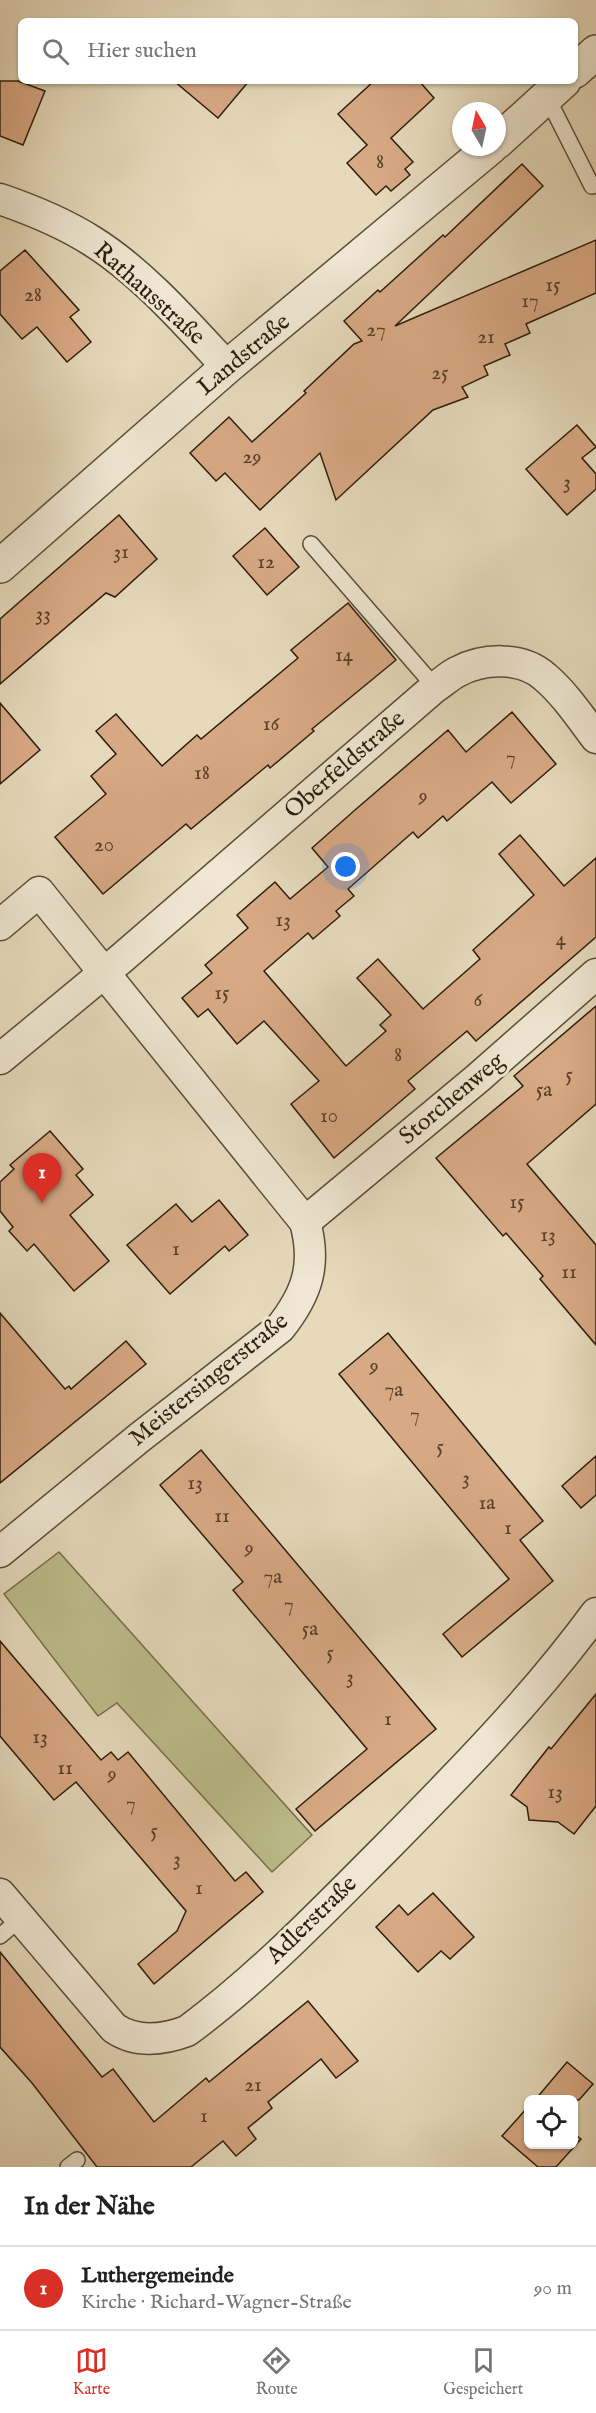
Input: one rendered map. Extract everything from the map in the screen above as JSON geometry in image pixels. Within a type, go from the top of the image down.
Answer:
[{"type":"street","points":[[578,68],[596,52]]},
{"type":"street","points":[[506,134],[555,89]]},
{"type":"street","name":"Landstraße","points":[[0,566],[227,367],[480,156]]},
{"type":"street","name":"Rathausstraße","points":[[0,199],[65,226],[120,261],[190,327],[227,367]]},
{"type":"street","name":"Oberfeldstraße","points":[[0,1059],[104,973],[455,672],[481,663],[500,661],[525,666],[543,675],[555,687],[596,738]]},
{"type":"street","name":"Meistersingerstraße","points":[[0,925],[39,892],[305,1222],[311,1243],[306,1284],[297,1306],[280,1328],[139,1438],[0,1552]]},
{"type":"street","name":"Storchenweg","points":[[305,1222],[478,1078],[596,974]]},
{"type":"street","name":"Adlerstraße","points":[[0,1894],[10,1927],[105,2020],[123,2034],[132,2038],[148,2038],[175,2035],[187,2031],[286,1948],[479,1754],[532,1695],[596,1613]]},
{"type":"lane","points":[[555,89],[592,186],[596,185]]},
{"type":"lane","points":[[311,544],[435,687]]},
{"type":"green space","points":[[59,1552],[312,1835],[272,1872],[117,1703],[98,1716],[4,1594]]},
{"type":"building","points":[[0,81],[18,81],[18,84],[26,84],[45,91],[23,145],[0,136]]},
{"type":"building","points":[[178,84],[246,84],[218,118]]},
{"type":"building","points":[[371,84],[422,84],[434,98],[391,138],[413,162],[405,169],[410,175],[391,191],[386,186],[376,195],[347,163],[367,145],[338,114]]},
{"type":"building","points":[[522,164],[543,186],[395,326],[596,240],[596,293],[526,324],[530,333],[505,344],[510,355],[484,366],[488,375],[462,387],[468,397],[433,410],[336,500],[320,453],[260,510],[225,473],[216,481],[190,453],[229,417],[252,442],[306,393],[304,391],[354,344],[362,341],[344,321],[443,235],[445,237]]},
{"type":"building","points":[[25,250],[79,310],[70,317],[91,342],[67,362],[37,327],[22,339],[0,314],[0,271]]},
{"type":"building","points":[[577,425],[596,447],[582,458],[596,474],[596,489],[567,515],[526,469]]},
{"type":"building","points":[[119,515],[157,559],[115,597],[106,593],[0,684],[0,619]]},
{"type":"building","points":[[265,528],[299,567],[267,595],[233,556]]},
{"type":"building","points":[[348,603],[396,660],[312,729],[314,731],[270,768],[268,765],[191,829],[186,824],[103,894],[55,837],[106,794],[91,776],[116,754],[96,731],[116,714],[162,766],[197,735],[201,739],[298,658],[291,650]]},
{"type":"building","points":[[0,703],[40,750],[0,784]]},
{"type":"building","points":[[512,712],[556,764],[511,803],[492,782],[447,821],[443,816],[418,838],[413,832],[348,889],[354,896],[336,911],[340,916],[313,939],[308,933],[264,971],[346,1066],[386,1031],[380,1025],[391,1015],[357,978],[378,959],[423,1009],[480,959],[473,950],[534,895],[499,854],[520,835],[564,886],[596,858],[596,937],[476,1041],[467,1031],[408,1081],[415,1089],[334,1158],[291,1104],[319,1081],[264,1021],[237,1044],[208,1009],[198,1017],[182,998],[212,973],[205,965],[248,928],[237,915],[275,882],[290,899],[328,867],[312,848],[355,810],[448,730],[466,752]]},
{"type":"building","points":[[596,1006],[596,1104],[527,1164],[596,1245],[596,1345],[540,1279],[543,1276],[506,1233],[503,1236],[436,1158],[523,1086],[514,1076]]},
{"type":"building","points":[[50,1131],[83,1169],[76,1175],[93,1195],[70,1215],[109,1261],[74,1291],[34,1244],[27,1251],[9,1231],[13,1227],[0,1211],[0,1182],[14,1169],[10,1165]]},
{"type":"building","points":[[219,1200],[248,1235],[229,1251],[225,1246],[170,1294],[127,1245],[176,1204],[192,1222]]},
{"type":"building","points":[[0,1313],[65,1389],[69,1386],[71,1389],[126,1341],[146,1364],[0,1483]]},
{"type":"building","points":[[388,1333],[543,1521],[520,1540],[553,1581],[462,1657],[443,1634],[509,1579],[339,1374]]},
{"type":"building","points":[[201,1450],[436,1729],[315,1831],[296,1809],[367,1749],[233,1590],[243,1582],[160,1485]]},
{"type":"building","points":[[596,1456],[596,1495],[581,1508],[562,1486]]},
{"type":"building","points":[[0,1641],[101,1760],[111,1752],[118,1760],[128,1752],[235,1881],[246,1872],[263,1892],[154,1984],[138,1964],[177,1931],[186,1911],[76,1782],[54,1800],[0,1736]]},
{"type":"building","points":[[596,1694],[596,1806],[574,1834],[558,1822],[529,1820],[527,1807],[511,1795],[549,1747],[551,1749]]},
{"type":"building","points":[[433,1893],[474,1937],[450,1959],[441,1951],[418,1972],[376,1927],[399,1905],[408,1915]]},
{"type":"building","points":[[0,1952],[102,2077],[113,2069],[154,2122],[206,2078],[209,2082],[308,2001],[358,2061],[336,2078],[321,2059],[268,2102],[272,2108],[248,2128],[256,2139],[236,2156],[223,2141],[191,2167],[97,2167],[32,2083],[0,2047]]},
{"type":"building","points":[[567,2062],[593,2084],[579,2100],[578,2095],[539,2095]]},
{"type":"building","points":[[524,2111],[524,2149],[572,2149],[556,2167],[538,2167],[502,2136]]},
{"type":"place","name":"Luthergemeinde","points":[[42,1203]]}]
